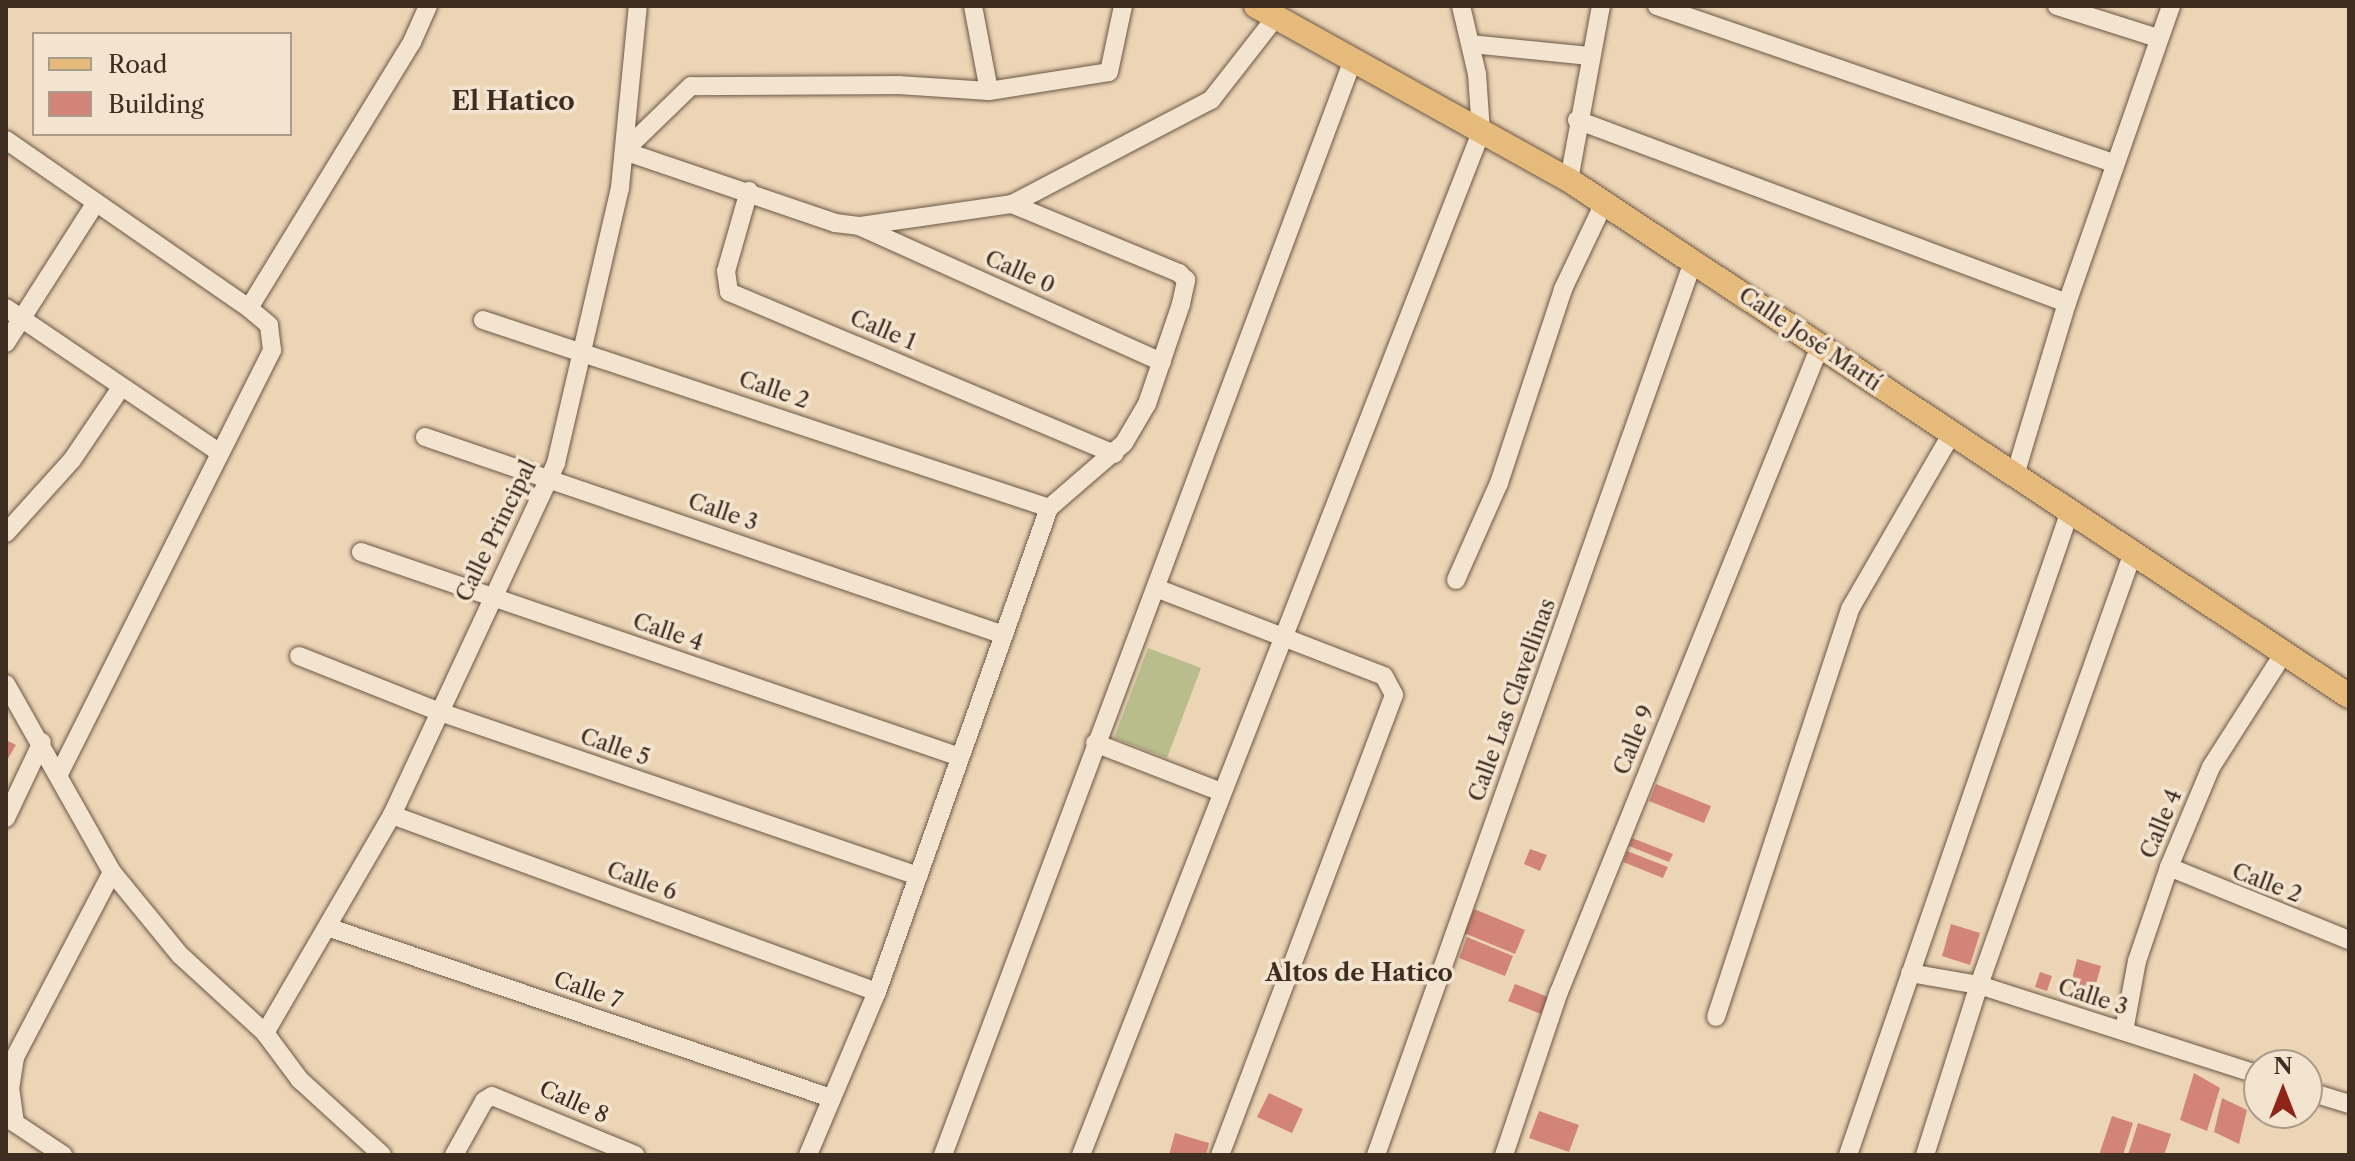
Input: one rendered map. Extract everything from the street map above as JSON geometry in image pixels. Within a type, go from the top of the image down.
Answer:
[{"type":"main road","name":"Calle José Martí","points":[[1266,12],[1354,57],[1569,180],[2349,696]]},
{"type":"street","points":[[249,308],[412,42],[428,6]]},
{"type":"street","name":"Calle Principal","points":[[265,1033],[330,928],[392,815],[490,596],[549,477],[582,350],[624,151],[638,6]]},
{"type":"street","points":[[973,6],[989,91]]},
{"type":"street","points":[[1123,6],[1109,72],[989,91],[729,81],[691,86],[624,151],[749,191],[835,223],[859,226],[1012,204],[1211,100],[1266,12]]},
{"type":"street","points":[[1081,1155],[1219,791],[1481,132],[1471,44],[1461,6]]},
{"type":"street","points":[[1569,180],[1577,120],[1601,6]]},
{"type":"street","points":[[1657,6],[2115,164]]},
{"type":"street","points":[[2057,6],[2158,38]]},
{"type":"street","points":[[2015,475],[2067,303],[2171,6]]},
{"type":"street","points":[[1471,44],[1590,56]]},
{"type":"street","points":[[943,1155],[1354,57]]},
{"type":"street","points":[[1577,120],[2067,303]]},
{"type":"street","points":[[6,140],[249,308],[269,325],[272,350],[60,772]]},
{"type":"street","name":"Calle 1","points":[[749,191],[726,271],[729,292],[1114,454]]},
{"type":"street","points":[[6,343],[96,202]]},
{"type":"street","points":[[1456,580],[1499,483],[1563,289],[1604,203]]},
{"type":"street","points":[[808,1155],[877,992],[1049,508],[1114,454],[1147,404],[1186,280],[1012,204]]},
{"type":"street","name":"Calle 0","points":[[859,226],[1162,362]]},
{"type":"street","name":"Calle Las Clavellinas","points":[[1376,1155],[1693,262]]},
{"type":"street","points":[[6,308],[120,389],[220,453]]},
{"type":"street","name":"Calle 2","points":[[483,320],[582,350],[1049,508]]},
{"type":"street","name":"Calle 9","points":[[1504,1155],[1559,992],[1820,346]]},
{"type":"street","points":[[6,533],[72,460],[120,389]]},
{"type":"street","points":[[1716,1017],[1850,609],[1952,433]]},
{"type":"street","name":"Calle 3","points":[[425,437],[1004,635]]},
{"type":"street","points":[[1848,1155],[2070,511]]},
{"type":"street","name":"Calle 4","points":[[361,552],[960,757]]},
{"type":"street","points":[[1925,1155],[1979,985],[2133,553]]},
{"type":"street","points":[[1156,588],[1283,634],[1384,676],[1394,695],[1220,1155]]},
{"type":"street","name":"Calle 4","points":[[2124,1031],[2137,961],[2169,867],[2211,767],[2284,653]]},
{"type":"street","name":"Calle 5","points":[[299,656],[437,711],[918,876]]},
{"type":"street","points":[[6,684],[60,772],[112,872],[180,955],[265,1033],[300,1080],[382,1155]]},
{"type":"street","points":[[6,818],[42,742]]},
{"type":"street","points":[[1095,743],[1219,791]]},
{"type":"street","name":"Calle 6","points":[[392,815],[877,992]]},
{"type":"street","name":"Calle 2","points":[[2169,867],[2349,940]]},
{"type":"street","points":[[63,1155],[10,1120],[10,1089],[15,1057],[112,872]]},
{"type":"street","name":"Calle 7","points":[[330,928],[831,1098]]},
{"type":"street","name":"Calle 3","points":[[1910,973],[1979,985],[2243,1070]]},
{"type":"street","name":"Calle 8","points":[[454,1155],[484,1101],[492,1096],[625,1153]]},
{"type":"street","points":[[2323,1096],[2349,1104]]},
{"type":"green space","points":[[1148,648],[1201,668],[1167,758],[1114,738]]},
{"type":"building","points":[[6,740],[16,745],[6,762]]},
{"type":"building","points":[[1656,784],[1711,806],[1704,823],[1649,801]]},
{"type":"building","points":[[1632,838],[1673,854],[1669,862],[1629,846]]},
{"type":"building","points":[[1530,849],[1547,855],[1540,871],[1524,864]]},
{"type":"building","points":[[1627,851],[1668,867],[1663,878],[1623,862]]},
{"type":"building","points":[[1474,909],[1525,930],[1515,954],[1464,933]]},
{"type":"building","points":[[1951,924],[1980,933],[1970,965],[1942,956]]},
{"type":"building","points":[[1467,937],[1513,956],[1505,976],[1459,958]]},
{"type":"building","points":[[2077,959],[2101,966],[2091,1001],[2068,995]]},
{"type":"building","points":[[2040,972],[2052,976],[2047,991],[2035,987]]},
{"type":"building","points":[[1515,984],[1548,997],[1541,1014],[1508,1001]]},
{"type":"building","points":[[2194,1073],[2220,1088],[2207,1131],[2180,1120]]},
{"type":"building","points":[[1269,1093],[1303,1109],[1292,1133],[1257,1117]]},
{"type":"building","points":[[2222,1098],[2243,1108],[2239,1144],[2214,1132]]},
{"type":"building","points":[[1539,1111],[1579,1125],[1569,1152],[1529,1138]]},
{"type":"building","points":[[2112,1116],[2133,1123],[2123,1155],[2099,1155]]},
{"type":"building","points":[[2138,1123],[2171,1134],[2164,1155],[2128,1155]]},
{"type":"building","points":[[1175,1133],[1209,1143],[1206,1155],[1169,1155]]},
{"type":"district","name":"El Hatico","points":[[513,102]]},
{"type":"district","name":"Altos de Hatico","points":[[1359,973]]}]
